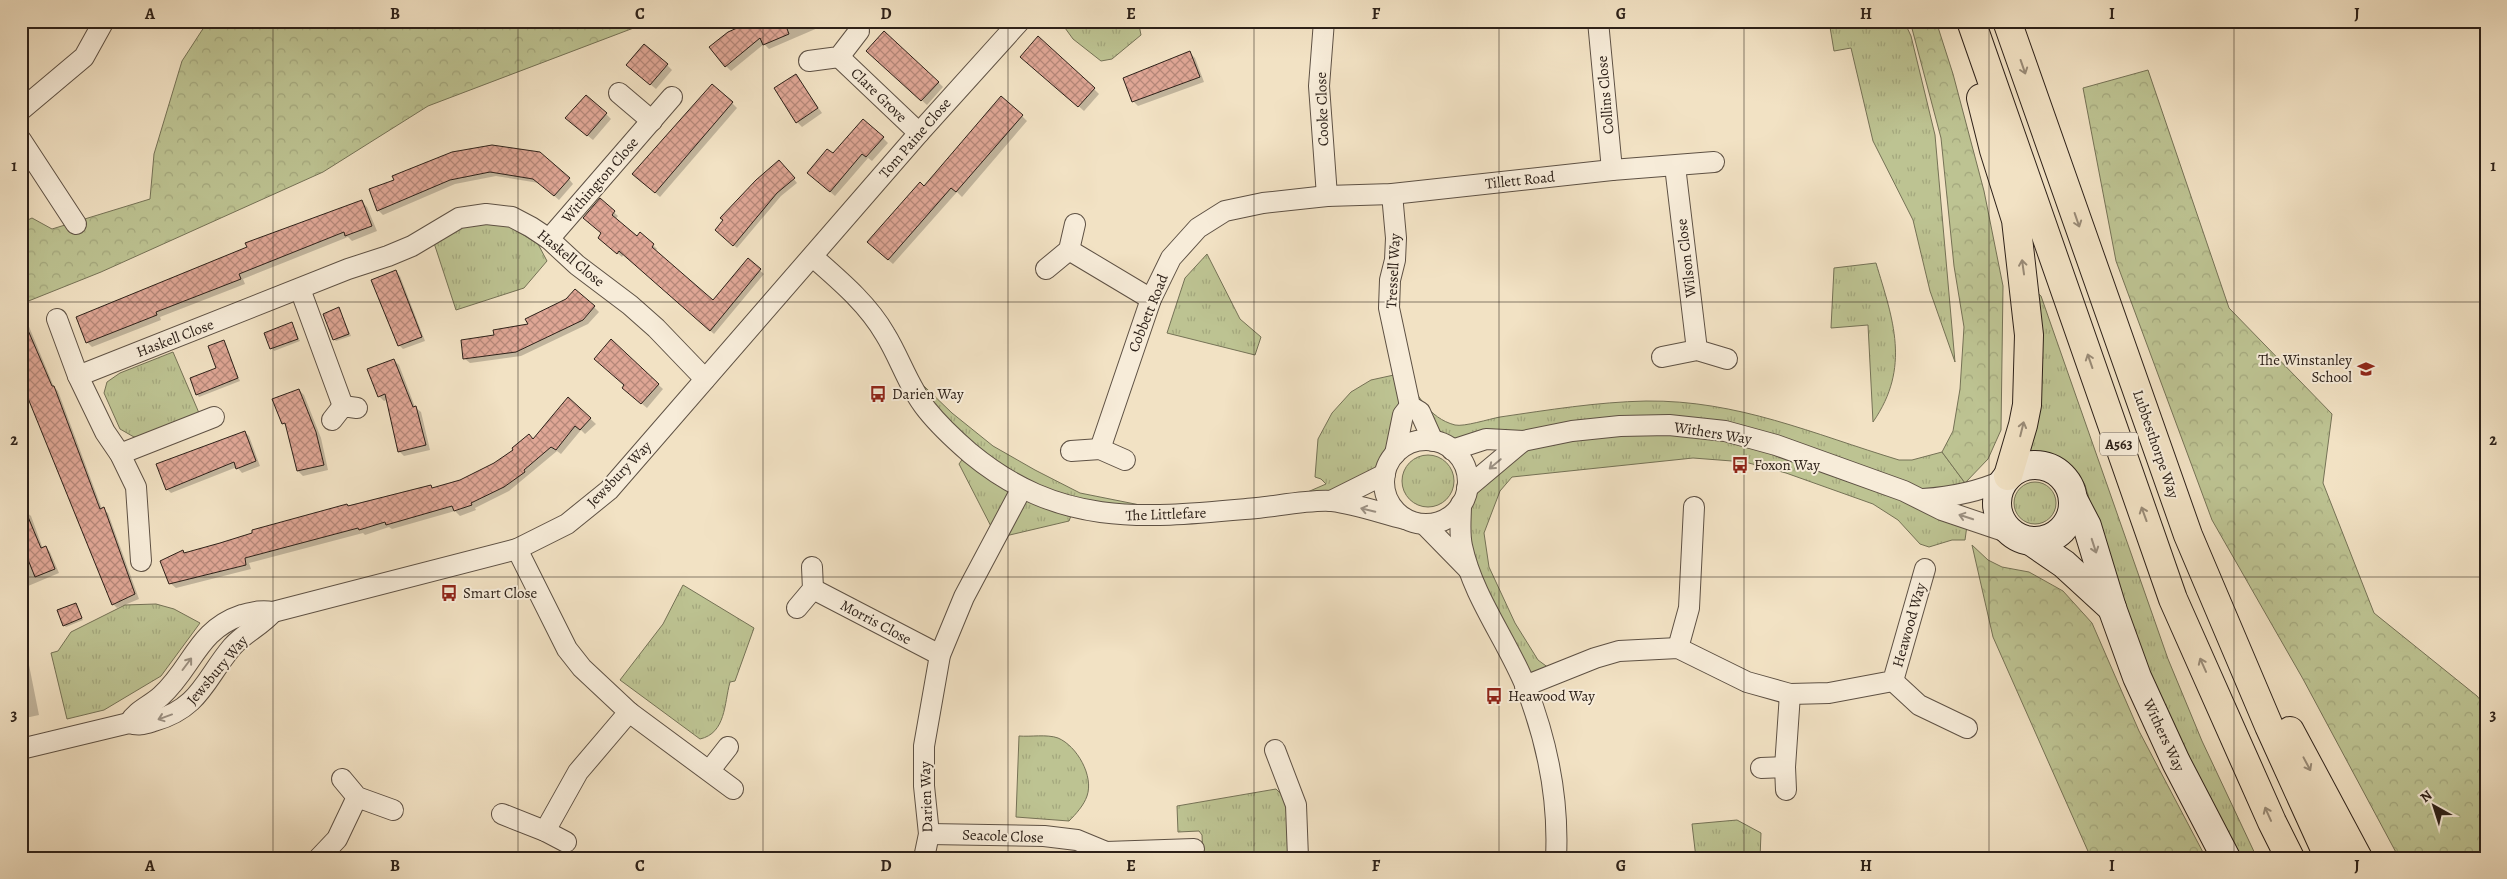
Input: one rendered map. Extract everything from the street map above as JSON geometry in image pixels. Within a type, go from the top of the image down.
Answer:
[{"type":"highway","points":[[1962,21],[1994,150],[2016,220],[2025,284],[2029,335],[2027,405],[2023,425],[2006,478]]},
{"type":"highway","name":"A563","points":[[1971,21],[2173,599],[2272,822],[2290,858]]},
{"type":"highway","name":"Lubbesthorpe Way","points":[[2007,21],[2188,534],[2269,726],[2329,858]]},
{"type":"highway","points":[[2188,534],[2249,647],[2279,712],[2358,858]]},
{"type":"street","points":[[21,110],[84,57],[104,21]]},
{"type":"street","name":"Tom Paine Close","points":[[813,257],[919,133],[1020,21]]},
{"type":"street","name":"Cooke Close","points":[[1324,21],[1319,86],[1327,196]]},
{"type":"street","name":"Collins Close","points":[[1598,21],[1612,170]]},
{"type":"street","name":"Clare Grove","points":[[809,61],[839,57],[859,30]]},
{"type":"street","name":"Clare Grove","points":[[839,57],[919,133]]},
{"type":"street","points":[[619,93],[652,121]]},
{"type":"street","name":"Withington Close","points":[[549,239],[672,97]]},
{"type":"street","points":[[21,140],[76,224]]},
{"type":"street","name":"Tillett Road","points":[[1327,196],[1392,194],[1612,170],[1714,162]]},
{"type":"street","name":"Wilson Close","points":[[1675,166],[1696,350]]},
{"type":"street","name":"Tressell Way","points":[[1392,194],[1396,238],[1390,280],[1389,308],[1410,406],[1420,412],[1433,441]]},
{"type":"street","name":"Cobbett Road","points":[[1100,449],[1151,299],[1171,258],[1198,228],[1225,211],[1263,203],[1327,196]]},
{"type":"street","name":"Haskell Close","points":[[78,376],[348,269],[412,246],[459,218],[486,214],[512,217],[532,226],[549,239],[576,265],[656,328],[705,379]]},
{"type":"street","points":[[1046,269],[1069,250],[1075,224]]},
{"type":"street","points":[[1069,250],[1151,299]]},
{"type":"street","name":"Jewsbury Way","points":[[129,723],[135,714],[162,695],[217,626],[228,620],[260,610],[272,612],[518,549],[567,524],[609,490],[813,257]]},
{"type":"street","name":"The Littlefare","points":[[813,257],[856,296],[880,326],[926,409],[968,451],[990,469],[1022,488],[1073,508],[1109,515],[1141,517],[1331,501],[1415,522]]},
{"type":"street","points":[[300,289],[344,412]]},
{"type":"street","points":[[56,319],[78,376],[105,432],[120,454],[136,487],[141,561]]},
{"type":"street","points":[[1662,358],[1696,350],[1727,359]]},
{"type":"street","points":[[1410,406],[1403,416],[1395,454],[1385,474],[1384,483],[1388,500],[1398,514],[1415,522],[1469,571]]},
{"type":"street","points":[[120,454],[214,417]]},
{"type":"street","name":"Withers Way","points":[[1452,450],[1486,439],[1523,441],[1572,431],[1620,426],[1669,426],[1725,431],[1776,445],[1923,499],[1942,510],[2021,537],[2073,571],[2112,608]]},
{"type":"street","points":[[1395,454],[1406,445],[1419,441],[1433,441],[1452,450],[1464,467],[1462,544],[1469,571],[1525,686],[1542,734],[1550,767],[1556,858]]},
{"type":"street","name":"Withers Way","points":[[1464,496],[1523,441]]},
{"type":"street","points":[[1071,451],[1100,449],[1125,460]]},
{"type":"street","points":[[2038,465],[2050,468],[2061,474],[2068,484],[2074,501],[2073,513],[2067,526],[2056,535],[2044,541],[2021,537],[2002,523],[1997,512],[1996,500],[2006,478],[2026,466],[2038,465]]},
{"type":"street","name":"The Littlefare","points":[[1331,501],[1385,474]]},
{"type":"street","name":"Withers Way","points":[[1923,499],[1963,494],[1987,488],[2006,478]]},
{"type":"street","name":"Darien Way","points":[[924,858],[929,834],[924,786],[924,746],[940,655],[964,597],[1022,488]]},
{"type":"street","points":[[1415,522],[1445,519],[1464,496]]},
{"type":"street","name":"Withers Way","points":[[2074,501],[2087,526],[2112,608],[2145,694],[2176,762],[2226,858]]},
{"type":"street","points":[[1678,648],[1689,608],[1694,507]]},
{"type":"street","points":[[518,549],[567,649],[582,668],[629,712],[710,770],[733,789]]},
{"type":"street","points":[[797,608],[813,589],[812,567]]},
{"type":"street","name":"Heawood Way","points":[[1893,681],[1925,569]]},
{"type":"street","name":"Morris Close","points":[[813,589],[940,655]]},
{"type":"street","name":"Jewsbury Way","points":[[21,749],[129,723],[138,726],[177,713],[191,704],[232,647],[265,622],[272,612]]},
{"type":"street","name":"Heawood Way","points":[[1525,686],[1595,658],[1620,651],[1678,648],[1748,682],[1790,694],[1829,693],[1893,681]]},
{"type":"street","name":"Heawood Way","points":[[1893,681],[1919,705],[1967,728]]},
{"type":"street","points":[[1786,790],[1785,767],[1790,694]]},
{"type":"street","points":[[545,831],[578,772],[629,712]]},
{"type":"street","points":[[710,770],[728,747]]},
{"type":"street","points":[[1275,750],[1296,805],[1297,849]]},
{"type":"street","points":[[1761,768],[1785,767]]},
{"type":"street","points":[[342,779],[358,797],[393,810]]},
{"type":"street","points":[[319,858],[337,839],[358,797]]},
{"type":"street","points":[[502,814],[545,831],[566,842]]},
{"type":"street","name":"Seacole Close","points":[[929,834],[1044,836],[1077,840],[1106,855],[1194,849]]},
{"type":"green space","points":[[208,21],[652,21],[428,106],[323,172],[101,272],[21,304],[21,223],[32,218],[52,229],[150,199],[154,154],[182,61]]},
{"type":"green space","points":[[1060,21],[1134,21],[1139,25],[1141,35],[1112,59],[1101,61],[1073,39]]},
{"type":"green space","points":[[1829,21],[1904,21],[1911,36],[1935,135],[1955,362],[1930,291],[1913,220],[1873,141],[1851,48],[1834,51]]},
{"type":"green space","points":[[1910,21],[1936,21],[1953,74],[1984,191],[2003,286],[2001,430],[1988,459],[1965,483],[1942,452],[1953,431],[1960,389],[1964,327],[1954,266],[1941,138]]},
{"type":"green space","points":[[2148,70],[2229,308],[2332,414],[2323,483],[2374,613],[2477,696],[2486,707],[2486,848],[2477,858],[2399,858],[2303,679],[2212,520],[2116,261],[2083,88]]},
{"type":"green space","points":[[469,223],[506,224],[538,244],[547,261],[524,288],[456,310],[434,243]]},
{"type":"green space","points":[[1207,254],[1240,319],[1261,337],[1255,355],[1167,333],[1185,278]]},
{"type":"green space","points":[[1876,263],[1893,324],[1895,363],[1892,382],[1885,402],[1873,422],[1868,325],[1831,328],[1834,268]]},
{"type":"green space","points":[[2032,288],[2041,296],[2168,659],[2202,741],[2257,858],[2233,858],[2183,762],[2107,559],[2085,485],[2074,469],[2060,459],[2044,453],[2025,451]]},
{"type":"green space","points":[[173,352],[199,413],[154,433],[134,437],[120,429],[104,393],[107,382],[120,373]]},
{"type":"green space","points":[[901,364],[952,413],[993,446],[1035,470],[1080,493],[1160,509],[1074,508],[1069,521],[997,538],[959,464],[968,451]]},
{"type":"green space","points":[[1403,373],[1431,411],[1446,422],[1455,425],[1591,405],[1646,401],[1680,402],[1744,412],[1775,420],[1899,460],[1912,460],[1942,452],[1965,483],[1949,497],[1968,518],[1965,540],[1952,540],[1929,547],[1920,544],[1898,520],[1873,504],[1786,473],[1745,462],[1693,458],[1512,477],[1500,491],[1484,533],[1489,567],[1515,623],[1538,660],[1557,674],[1525,686],[1469,571],[1461,504],[1523,441],[1452,450],[1433,441],[1410,406],[1385,474],[1331,501],[1273,507],[1326,484],[1321,479],[1315,477],[1318,439],[1332,413],[1351,392],[1371,380]]},
{"type":"green space","points":[[1428,455],[1438,457],[1446,463],[1452,471],[1454,481],[1452,491],[1446,499],[1438,505],[1428,507],[1418,505],[1410,499],[1404,491],[1402,481],[1404,471],[1410,463],[1418,457]]},
{"type":"green space","points":[[2031,482],[2039,482],[2050,488],[2056,503],[2050,518],[2039,524],[2031,524],[2020,518],[2014,507],[2014,499],[2020,488]]},
{"type":"green space","points":[[1972,545],[1988,560],[2002,567],[2029,572],[2063,591],[2092,623],[2139,731],[2206,858],[2091,858],[1993,637]]},
{"type":"green space","points":[[683,585],[754,628],[735,681],[730,682],[725,708],[719,724],[709,736],[700,739],[620,680],[663,624]]},
{"type":"green space","points":[[156,604],[174,609],[200,623],[161,676],[104,710],[67,719],[51,653],[58,651],[71,632],[125,605]]},
{"type":"green space","points":[[1019,736],[1058,738],[1072,748],[1082,762],[1086,771],[1089,788],[1082,806],[1069,821],[1016,817]]},
{"type":"green space","points":[[1276,789],[1283,796],[1286,803],[1289,858],[1203,858],[1202,835],[1199,831],[1178,832],[1177,806]]},
{"type":"green space","points":[[1737,820],[1761,833],[1760,858],[1696,858],[1692,824]]},
{"type":"building","points":[[753,21],[784,21],[789,34],[763,45],[760,38],[725,67],[709,47],[728,32]]},
{"type":"building","points":[[884,31],[939,82],[921,101],[866,51]]},
{"type":"building","points":[[1038,36],[1095,88],[1078,107],[1020,57]]},
{"type":"building","points":[[644,44],[668,64],[650,85],[626,65]]},
{"type":"building","points":[[1190,51],[1200,77],[1132,102],[1123,78]]},
{"type":"building","points":[[796,74],[818,108],[796,123],[774,88]]},
{"type":"building","points":[[712,84],[733,102],[655,193],[632,174]]},
{"type":"building","points":[[586,95],[607,113],[587,136],[565,118]]},
{"type":"building","points":[[1001,96],[1023,115],[956,192],[951,188],[888,260],[867,242],[920,182],[924,186]]},
{"type":"building","points":[[863,119],[884,137],[866,157],[862,154],[830,192],[807,173],[827,149],[833,153]]},
{"type":"building","points":[[492,145],[540,152],[570,178],[554,196],[533,179],[490,172],[450,180],[377,211],[369,189],[394,180],[392,176],[452,152]]},
{"type":"building","points":[[779,160],[795,178],[777,193],[733,246],[715,230],[723,220],[720,218],[756,180]]},
{"type":"building","points":[[600,198],[615,211],[612,215],[637,236],[640,232],[654,244],[652,247],[713,300],[748,258],[761,269],[710,331],[619,251],[617,254],[598,238],[601,233],[583,218]]},
{"type":"building","points":[[362,200],[372,226],[345,236],[344,232],[239,274],[241,279],[156,312],[157,315],[86,343],[76,317],[247,247],[245,243]]},
{"type":"building","points":[[396,270],[422,337],[398,346],[371,280]]},
{"type":"building","points":[[575,289],[595,306],[583,320],[516,352],[463,359],[461,340],[494,335],[493,330],[528,324],[525,319],[566,299]]},
{"type":"building","points":[[339,307],[349,334],[333,340],[323,314]]},
{"type":"building","points":[[21,314],[52,386],[54,386],[100,509],[104,507],[135,594],[112,605],[21,381]]},
{"type":"building","points":[[292,322],[298,339],[270,349],[264,333]]},
{"type":"building","points":[[611,339],[659,384],[641,404],[622,388],[624,385],[594,359]]},
{"type":"building","points":[[224,340],[238,378],[196,395],[190,378],[216,368],[208,346]]},
{"type":"building","points":[[394,359],[413,407],[416,406],[426,445],[398,452],[385,394],[378,397],[367,369]]},
{"type":"building","points":[[299,389],[316,432],[324,465],[297,471],[285,423],[282,424],[272,399]]},
{"type":"building","points":[[568,397],[591,418],[580,430],[575,426],[556,450],[551,447],[524,470],[525,472],[504,487],[471,503],[472,505],[454,511],[452,506],[386,525],[385,522],[359,530],[358,528],[245,558],[246,565],[169,584],[160,561],[183,550],[184,553],[220,543],[252,533],[252,530],[347,504],[348,506],[431,485],[432,488],[460,480],[494,463],[513,450],[512,448],[529,434],[533,439]]},
{"type":"building","points":[[245,431],[256,461],[236,469],[234,462],[166,490],[156,464]]},
{"type":"building","points":[[21,500],[41,548],[46,546],[55,569],[35,577],[21,542]]},
{"type":"building","points":[[76,603],[82,618],[63,626],[57,610]]},
{"type":"place","name":"The Winstanley School","points":[[2366,369]]},
{"type":"place","name":"Darien Way","points":[[878,394]]},
{"type":"place","name":"Foxon Way","points":[[1740,465]]},
{"type":"place","name":"Smart Close","points":[[449,593]]},
{"type":"place","name":"Heawood Way","points":[[1494,696]]}]
